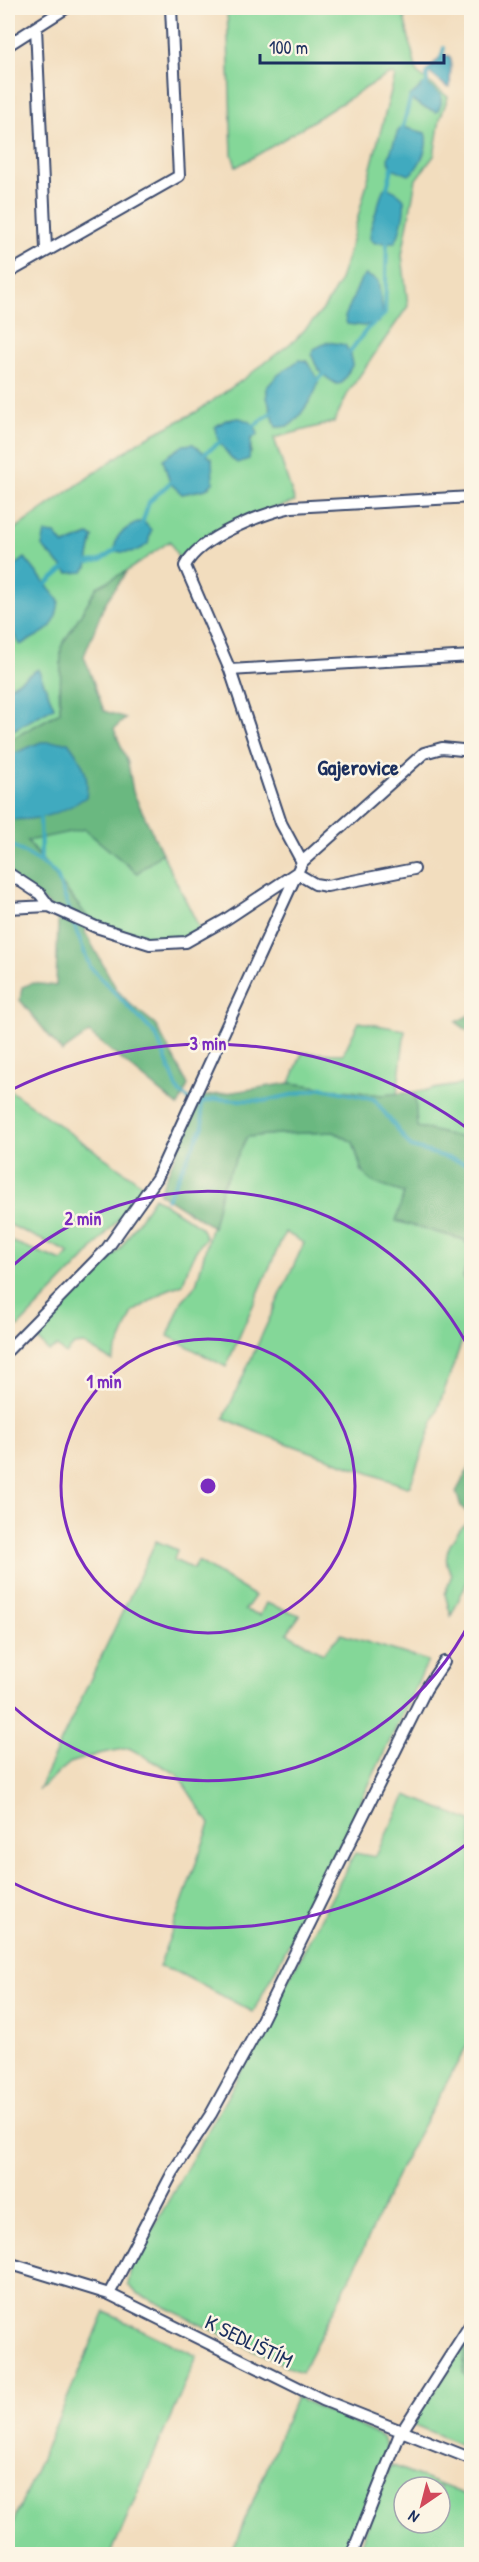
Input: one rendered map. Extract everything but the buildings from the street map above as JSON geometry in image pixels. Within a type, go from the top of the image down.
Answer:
[{"type":"street","points":[[8,45],[66,8]]},
{"type":"street","points":[[8,273],[46,249],[179,176],[171,8]]},
{"type":"street","points":[[36,27],[46,249]]},
{"type":"street","points":[[302,862],[281,823],[230,670],[185,566],[190,555],[263,514],[292,507],[471,497]]},
{"type":"street","points":[[230,670],[471,656]]},
{"type":"street","points":[[8,1350],[115,1240],[157,1178],[302,862],[424,753],[442,748],[471,751]]},
{"type":"street","points":[[296,873],[315,884],[327,886],[414,868]]},
{"type":"street","points":[[8,873],[40,894],[49,906]]},
{"type":"street","points":[[8,908],[49,906],[96,927],[150,944],[186,942],[225,920],[296,873]]},
{"type":"street","points":[[109,2295],[173,2172],[211,2114],[255,2034],[426,1689],[444,1662]]},
{"type":"street","name":"K SEDLIŠTÍM","points":[[8,2263],[109,2295],[304,2391],[471,2459]]},
{"type":"street","points":[[352,2554],[401,2432],[471,2322]]},
{"type":"green space","points":[[227,8],[402,8],[417,73],[448,97],[440,119],[434,156],[416,179],[402,255],[408,306],[349,391],[334,422],[274,438],[295,502],[246,517],[178,558],[170,541],[127,571],[97,587],[59,685],[60,712],[8,741],[8,733],[54,707],[38,670],[8,688],[8,668],[13,664],[8,656],[8,625],[21,644],[59,601],[25,558],[8,572],[8,534],[140,441],[196,412],[245,378],[296,339],[322,311],[338,285],[347,259],[395,76],[392,74],[386,76],[236,167],[232,154]],"holes":[[[307,361],[316,384],[310,400],[276,427],[267,397],[267,387]],[[239,418],[258,434],[251,439],[251,453],[215,427],[226,420]],[[193,444],[212,459],[206,489],[182,494]],[[55,534],[64,545],[88,535],[93,537],[87,567],[68,573],[42,546]]]},
{"type":"green space","points":[[127,571],[105,603],[84,656],[104,711],[126,718],[114,729],[128,763],[133,792],[162,853],[137,873],[84,829],[27,841],[90,920],[85,932],[117,990],[155,1024],[188,1085],[178,1106],[89,1033],[62,1052],[20,1000],[22,987],[33,983],[56,986],[58,920],[49,905],[8,876],[8,741],[60,712],[61,647],[97,587]]},
{"type":"green space","points":[[84,829],[137,873],[162,853],[202,933],[157,943],[90,920],[27,840]]},
{"type":"green space","points":[[471,1014],[471,1033],[456,1022]]},
{"type":"green space","points":[[359,1022],[405,1030],[397,1094],[381,1095],[290,1083],[302,1053],[343,1054]]},
{"type":"green space","points":[[290,1083],[381,1095],[415,1092],[417,1127],[471,1140],[471,1291],[468,1290],[463,1277],[470,1250],[465,1240],[396,1221],[404,1193],[380,1185],[368,1178],[361,1166],[353,1142],[334,1132],[247,1137],[222,1187],[213,1227],[159,1193],[201,1097]]},
{"type":"green space","points":[[471,1083],[471,1140],[416,1127],[415,1092]]},
{"type":"green space","points":[[8,1089],[143,1185],[135,1200],[84,1259],[18,1327],[8,1326],[8,1240],[62,1261],[70,1253],[8,1224]]},
{"type":"green space","points":[[334,1132],[353,1142],[362,1172],[404,1192],[397,1221],[464,1240],[470,1250],[463,1277],[471,1291],[471,1316],[410,1486],[407,1487],[256,1432],[224,1418],[304,1243],[285,1232],[226,1367],[168,1336],[182,1301],[196,1285],[222,1187],[247,1137]]},
{"type":"green space","points":[[154,1197],[201,1227],[206,1238],[192,1259],[183,1284],[167,1290],[133,1312],[112,1361],[84,1344],[74,1345],[66,1354],[57,1347],[48,1351],[36,1337],[37,1333],[120,1249]]},
{"type":"green space","points":[[471,1464],[471,1517],[461,1506],[456,1492]]},
{"type":"green space","points":[[471,1517],[471,1573],[451,1616],[445,1594],[452,1574],[446,1559],[455,1536]]},
{"type":"green space","points":[[156,1541],[177,1550],[174,1560],[193,1569],[198,1561],[255,1596],[245,1610],[260,1615],[266,1603],[300,1615],[287,1633],[323,1653],[341,1634],[428,1661],[329,1868],[253,2012],[177,1972],[159,1967],[210,1824],[177,1774],[129,1748],[98,1754],[70,1763],[38,1790]]},
{"type":"green space","points":[[406,1795],[471,1821],[471,2038],[401,2166],[352,2274],[301,2373],[137,2293],[128,2285],[131,2268],[227,2097],[355,1853],[375,1857]]},
{"type":"green space","points":[[105,2312],[197,2356],[111,2554],[8,2554],[8,2534]]},
{"type":"green space","points":[[466,2344],[463,2373],[471,2379],[471,2449],[412,2424]]},
{"type":"green space","points":[[466,2344],[471,2344],[471,2379],[463,2373]]},
{"type":"green space","points":[[296,2397],[383,2437],[387,2449],[345,2554],[231,2554]]},
{"type":"green space","points":[[391,2465],[416,2475],[392,2475],[392,2535],[452,2535],[452,2489],[471,2497],[471,2554],[357,2554]]},
{"type":"water","points":[[442,55],[449,56],[451,59],[450,87],[427,71]]},
{"type":"water","points":[[427,84],[441,95],[441,104],[437,112],[423,107],[409,97]]},
{"type":"water","points":[[403,127],[425,133],[426,138],[423,156],[409,175],[392,168],[388,159],[398,131]]},
{"type":"water","points":[[386,187],[403,198],[402,220],[395,242],[375,243],[370,239],[371,227]]},
{"type":"water","points":[[366,275],[378,281],[383,313],[379,322],[364,326],[347,324],[345,317],[361,279]]},
{"type":"water","points":[[328,342],[345,345],[351,355],[353,364],[342,383],[337,384],[324,375],[313,359],[314,349]]},
{"type":"water","points":[[299,360],[306,361],[317,379],[315,392],[294,422],[290,425],[276,427],[267,397],[267,387],[278,375]]},
{"type":"water","points":[[239,418],[252,423],[258,434],[251,439],[249,459],[237,463],[229,456],[217,437],[215,427],[226,420]]},
{"type":"water","points":[[193,444],[212,459],[213,483],[206,489],[182,494],[170,483],[163,459],[184,445]]},
{"type":"water","points":[[138,522],[144,522],[151,530],[148,544],[133,552],[116,551],[115,545],[118,537]]},
{"type":"water","points":[[45,533],[55,534],[64,545],[89,535],[93,537],[84,572],[68,573],[42,546]]},
{"type":"water","points":[[25,558],[59,601],[52,625],[43,633],[20,645],[8,625],[8,572]]},
{"type":"water","points":[[38,669],[54,707],[8,733],[8,688]]},
{"type":"water","points":[[41,742],[68,742],[83,767],[87,781],[86,797],[68,808],[39,818],[8,819],[8,756]]},
{"type":"waterway","points":[[441,58],[444,48]]},
{"type":"waterway","points":[[423,87],[427,84],[427,73],[430,70]]},
{"type":"waterway","points":[[402,131],[410,99],[413,96]]},
{"type":"waterway","points":[[386,192],[393,164]]},
{"type":"waterway","points":[[348,354],[367,329],[385,314],[387,238]]},
{"type":"waterway","points":[[313,383],[326,373]]},
{"type":"waterway","points":[[253,427],[273,411]]},
{"type":"waterway","points":[[204,454],[224,439]]},
{"type":"waterway","points":[[142,524],[149,502],[173,480]]},
{"type":"waterway","points":[[84,563],[101,560],[118,548]]},
{"type":"waterway","points":[[44,586],[65,568]]},
{"type":"waterway","points":[[8,748],[14,757]]},
{"type":"waterway","points":[[40,813],[41,863]]},
{"type":"waterway","points":[[8,843],[48,867],[57,876],[70,912]]},
{"type":"waterway","points":[[72,919],[90,967],[156,1035],[179,1092],[195,1104],[216,1099],[264,1101],[322,1088],[374,1099],[411,1147],[472,1165]]},
{"type":"waterway","points":[[167,1199],[203,1126],[201,1104]]},
{"type":"district","name":"Gajerovice","points":[[358,767]]}]
